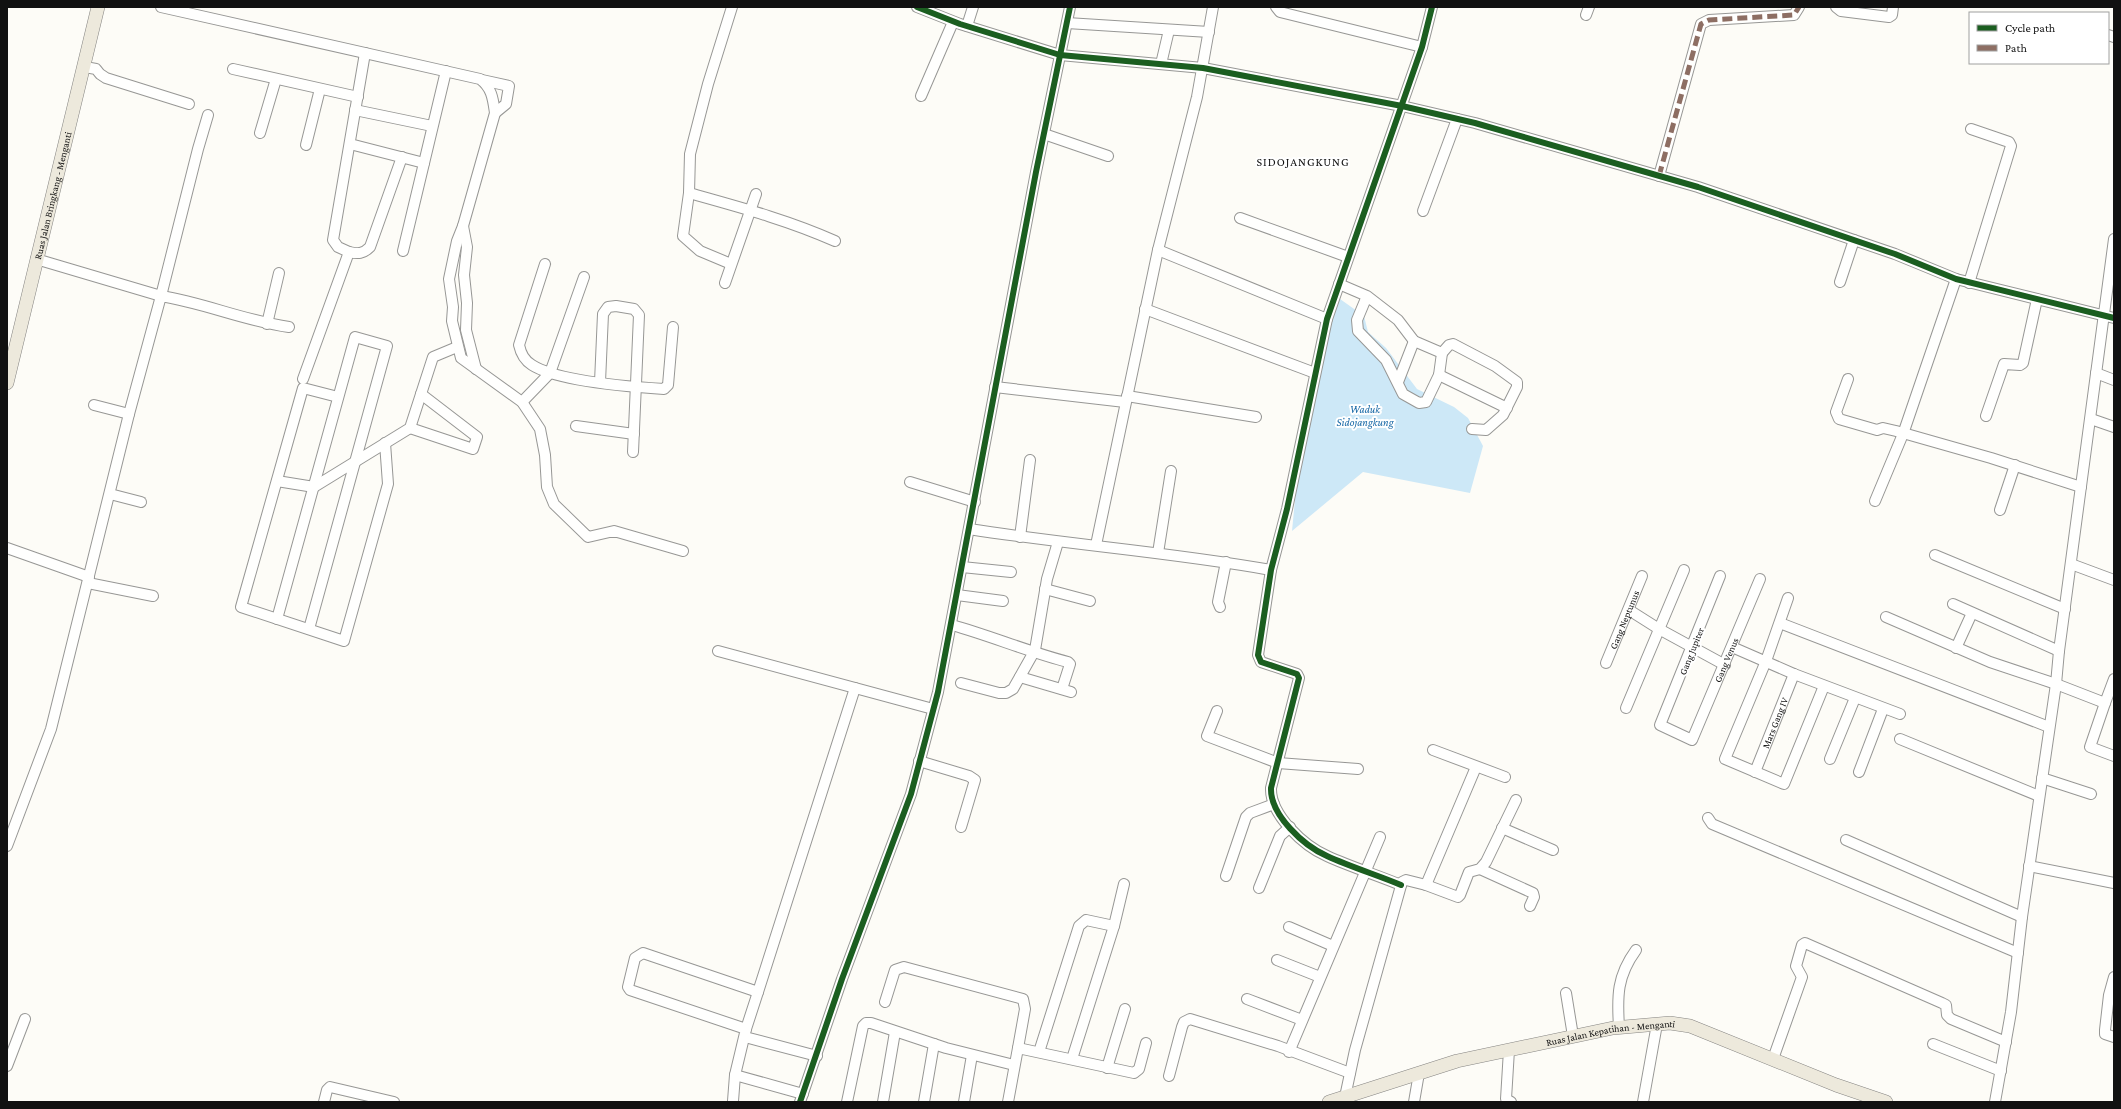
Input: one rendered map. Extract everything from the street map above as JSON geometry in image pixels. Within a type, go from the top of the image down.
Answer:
[{"type":"main road","name":"Ruas Jalan Bringkang - Menganti","points":[[7,383],[98,7]]},
{"type":"main road","name":"Ruas Jalan Kepatihan - Menganti","points":[[1330,1102],[1457,1061],[1619,1027],[1670,1023],[1690,1026],[1836,1085],[1886,1102]]},
{"type":"street","points":[[161,7],[509,86],[506,104],[495,113]]},
{"type":"street","points":[[731,264],[700,251],[683,236],[689,193],[690,154],[708,84],[732,7]]},
{"type":"street","points":[[917,7],[953,22],[1060,55],[1202,68],[1402,106],[1457,119],[1659,176],[1895,254],[1969,283],[2109,317]]},
{"type":"street","points":[[967,26],[973,7]]},
{"type":"street","points":[[735,1075],[802,1098],[842,979],[911,794],[933,709],[952,625],[995,388],[1070,7]]},
{"type":"street","points":[[1096,545],[1158,250],[1202,68],[1213,7]]},
{"type":"street","points":[[1276,7],[1280,12],[1422,47]]},
{"type":"street","points":[[1401,885],[1326,856],[1299,838],[1278,814],[1271,795],[1272,788],[1300,678],[1297,674],[1261,662],[1258,655],[1271,570],[1292,486],[1327,319],[1422,47],[1432,7]]},
{"type":"street","points":[[1659,176],[1701,24],[1709,20],[1751,19],[1794,15],[1799,7]]},
{"type":"street","points":[[1836,7],[1841,11],[1889,17],[1892,15],[1893,7]]},
{"type":"street","points":[[921,96],[953,22]]},
{"type":"street","points":[[1067,24],[1209,32]]},
{"type":"street","points":[[1161,64],[1169,30]]},
{"type":"street","points":[[365,53],[333,240],[338,247],[358,254],[366,251],[370,247],[402,157]]},
{"type":"street","points":[[84,67],[96,69],[106,78],[190,104]]},
{"type":"street","points":[[233,69],[358,97]]},
{"type":"street","points":[[402,251],[446,71]]},
{"type":"street","points":[[260,133],[276,79]]},
{"type":"street","points":[[480,79],[487,84],[493,98],[495,113],[463,226],[457,241],[449,279],[453,307],[452,321],[457,347],[461,358],[522,402],[540,429],[545,455],[547,487],[554,504],[588,537],[614,531],[683,551]]},
{"type":"street","points":[[306,145],[320,89]]},
{"type":"street","points":[[355,110],[432,126]]},
{"type":"street","points":[[7,846],[9,830],[51,729],[129,414],[208,115]]},
{"type":"street","points":[[1423,211],[1457,119]]},
{"type":"street","points":[[1969,283],[2011,146],[2009,142],[1971,130]]},
{"type":"street","points":[[1044,134],[1108,156]]},
{"type":"street","points":[[350,144],[424,163]]},
{"type":"street","points":[[689,193],[751,210],[807,229],[835,241]]},
{"type":"street","points":[[724,283],[756,194]]},
{"type":"street","points":[[1240,218],[1348,257]]},
{"type":"street","points":[[463,226],[467,247],[464,275],[467,304],[466,330],[476,369]]},
{"type":"street","points":[[1995,1102],[2006,1042],[2029,866],[2056,684],[2080,487],[2091,419],[2096,372],[2109,317],[2114,239]]},
{"type":"street","points":[[1840,282],[1854,240]]},
{"type":"street","points":[[1158,250],[1327,319]]},
{"type":"street","points":[[303,379],[349,252]]},
{"type":"street","points":[[36,259],[161,296],[223,310],[267,324],[289,326]]},
{"type":"street","points":[[545,264],[519,346],[522,355],[532,365],[550,373],[636,388],[664,389],[668,385],[673,327]]},
{"type":"street","points":[[267,324],[279,273]]},
{"type":"street","points":[[522,402],[550,373],[584,277]]},
{"type":"street","points":[[1875,501],[1903,434],[1956,279]]},
{"type":"street","points":[[1339,284],[1367,296],[1398,320],[1414,341],[1442,353]]},
{"type":"street","points":[[1367,296],[1357,320],[1358,331],[1386,360],[1404,394],[1411,399],[1422,403],[1426,402],[1439,375],[1442,353],[1449,345],[1453,344],[1495,366],[1516,380],[1517,387],[1507,408],[1486,430],[1472,429]]},
{"type":"street","points":[[1986,416],[2004,364],[2020,365],[2023,363],[2036,299]]},
{"type":"street","points":[[453,307],[467,304]]},
{"type":"street","points":[[600,382],[603,314],[608,307],[616,306],[634,309],[639,315],[633,452]]},
{"type":"street","points":[[1146,309],[1315,373]]},
{"type":"street","points":[[277,619],[355,337],[388,346],[309,629]]},
{"type":"street","points":[[1398,382],[1414,341]]},
{"type":"street","points":[[277,481],[314,487],[410,428],[433,357],[457,347]]},
{"type":"street","points":[[2096,372],[2114,380]]},
{"type":"street","points":[[1439,375],[1507,408]]},
{"type":"street","points":[[1848,379],[1836,412],[1838,418],[1877,430],[1883,428],[2014,465],[2080,487]]},
{"type":"street","points":[[338,397],[304,388],[241,607],[344,641],[388,484],[385,443]]},
{"type":"street","points":[[995,388],[1126,399],[1256,417]]},
{"type":"street","points":[[410,428],[473,449],[477,437],[421,394]]},
{"type":"street","points":[[94,405],[129,414]]},
{"type":"street","points":[[2091,419],[2114,427]]},
{"type":"street","points":[[576,426],[634,434]]},
{"type":"street","points":[[1020,537],[1030,460]]},
{"type":"street","points":[[2000,510],[2014,465]]},
{"type":"street","points":[[1158,553],[1171,471]]},
{"type":"street","points":[[910,482],[975,502]]},
{"type":"street","points":[[110,494],[141,502]]},
{"type":"street","points":[[970,529],[1058,542],[1096,545],[1226,562],[1271,570]]},
{"type":"street","points":[[961,683],[999,693],[1011,691],[1033,653],[1045,589],[1058,542]]},
{"type":"street","points":[[7,548],[88,580],[153,596]]},
{"type":"street","points":[[1935,555],[2065,609]]},
{"type":"street","points":[[1220,607],[1218,602],[1226,562]]},
{"type":"street","points":[[2071,564],[2114,580]]},
{"type":"street","points":[[962,567],[1011,572]]},
{"type":"street","points":[[1626,708],[1684,570]]},
{"type":"street","name":"Gang Neptunus","points":[[1606,663],[1642,576]]},
{"type":"street","name":"Gang Jupiter","points":[[1692,740],[1660,726],[1693,647],[1720,576]]},
{"type":"street","name":"Gang Venus","points":[[1692,740],[1725,665],[1760,578]]},
{"type":"street","points":[[1045,589],[1090,602]]},
{"type":"street","points":[[957,595],[1003,602]]},
{"type":"street","points":[[1788,598],[1766,661],[1725,759],[1784,784],[1824,686]]},
{"type":"street","points":[[1953,604],[2059,651]]},
{"type":"street","points":[[1629,610],[1659,629],[1725,665]]},
{"type":"street","points":[[1956,648],[1972,613]]},
{"type":"street","points":[[1886,617],[1990,662],[2056,684],[2105,703]]},
{"type":"street","points":[[1780,623],[2049,727]]},
{"type":"street","points":[[952,625],[1070,664],[1067,691],[1020,677]]},
{"type":"street","points":[[1732,647],[1824,686],[1900,714]]},
{"type":"street","points":[[718,651],[933,709]]},
{"type":"street","name":"Mars Gang IV","points":[[1755,772],[1794,674]]},
{"type":"street","points":[[2114,679],[2090,747],[2114,756]]},
{"type":"street","points":[[733,1100],[735,1075],[758,992],[855,688]]},
{"type":"street","points":[[1830,759],[1855,698]]},
{"type":"street","points":[[1860,772],[1883,709]]},
{"type":"street","points":[[1217,711],[1207,736],[1278,763],[1358,769]]},
{"type":"street","points":[[1900,739],[2039,796]]},
{"type":"street","points":[[1434,750],[1505,777]]},
{"type":"street","points":[[919,761],[969,776],[975,780],[961,827]]},
{"type":"street","points":[[1426,885],[1476,767]]},
{"type":"street","points":[[2042,778],[2091,794]]},
{"type":"street","points":[[1345,1097],[1350,1073],[1401,885],[1404,880],[1426,885],[1458,897],[1462,893],[1469,872],[1480,869],[1486,862],[1516,800]]},
{"type":"street","points":[[1226,876],[1246,817],[1250,813],[1274,804]]},
{"type":"street","points":[[1708,818],[1712,824],[2018,953]]},
{"type":"street","points":[[1259,888],[1280,836],[1290,827]]},
{"type":"street","points":[[1502,828],[1553,850]]},
{"type":"street","points":[[1289,1052],[1380,837]]},
{"type":"street","points":[[1846,840],[2022,917]]},
{"type":"street","points":[[2029,866],[2114,883]]},
{"type":"street","points":[[1480,869],[1533,892],[1534,897],[1530,906]]},
{"type":"street","points":[[1072,1059],[1114,926],[1124,884]]},
{"type":"street","points":[[1039,1052],[1079,926],[1086,920],[1114,926]]},
{"type":"street","points":[[1289,927],[1333,946]]},
{"type":"street","points":[[1773,1059],[1802,977],[1796,966],[1802,944],[1805,943],[1942,1003],[1946,1005],[1947,1014],[1951,1019],[2006,1042]]},
{"type":"street","points":[[1619,1027],[1618,988],[1629,960],[1636,950]]},
{"type":"street","points":[[758,992],[643,953],[635,958],[628,987],[630,990],[746,1033],[817,1056]]},
{"type":"street","points":[[1277,960],[1320,977]]},
{"type":"street","points":[[886,1002],[895,970],[904,967],[1023,999],[1025,1009],[1008,1102]]},
{"type":"street","points":[[2114,977],[2109,995],[2105,1034],[2114,1037]]},
{"type":"street","points":[[1566,993],[1573,1036]]},
{"type":"street","points":[[1247,999],[1302,1020]]},
{"type":"street","points":[[1107,1068],[1125,1008]]},
{"type":"street","points":[[7,1066],[25,1019]]},
{"type":"street","points":[[1169,1076],[1182,1027],[1187,1019],[1214,1025],[1350,1073]]},
{"type":"street","points":[[847,1102],[863,1026],[866,1024],[871,1023],[934,1044],[1014,1065]]},
{"type":"street","points":[[1643,1102],[1657,1024]]},
{"type":"street","points":[[883,1102],[895,1032]]},
{"type":"street","points":[[1018,1048],[1136,1073],[1139,1069],[1146,1042]]},
{"type":"street","points":[[924,1102],[934,1044]]},
{"type":"street","points":[[1933,1044],[2001,1071]]},
{"type":"street","points":[[1509,1050],[1506,1098],[1512,1102]]},
{"type":"street","points":[[964,1102],[972,1055]]},
{"type":"street","points":[[1414,1102],[1419,1073]]},
{"type":"street","points":[[324,1102],[327,1090],[330,1087],[394,1102]]},
{"type":"water","name":"Waduk Sidojangkung","points":[[1340,299],[1364,316],[1368,332],[1386,348],[1417,389],[1454,407],[1468,418],[1483,446],[1470,493],[1363,472],[1292,531],[1300,448],[1323,334]]},
{"type":"marked path","points":[[1659,176],[1701,24],[1709,20],[1794,15],[1799,7]]},
{"type":"cycle path","points":[[917,7],[960,24],[1060,55],[1203,68],[1402,106],[1475,123],[1698,187],[1895,254],[1956,279],[2114,318]]},
{"type":"cycle path","points":[[800,1102],[842,979],[911,794],[938,692],[1036,172],[1070,7]]},
{"type":"cycle path","points":[[1401,885],[1327,856],[1308,845],[1282,819],[1272,798],[1271,788],[1299,678],[1297,674],[1261,662],[1258,655],[1271,570],[1287,509],[1327,319],[1422,47],[1432,7]]},
{"type":"district","name":"SIDOJANGKUNG","points":[[1303,162]]}]
